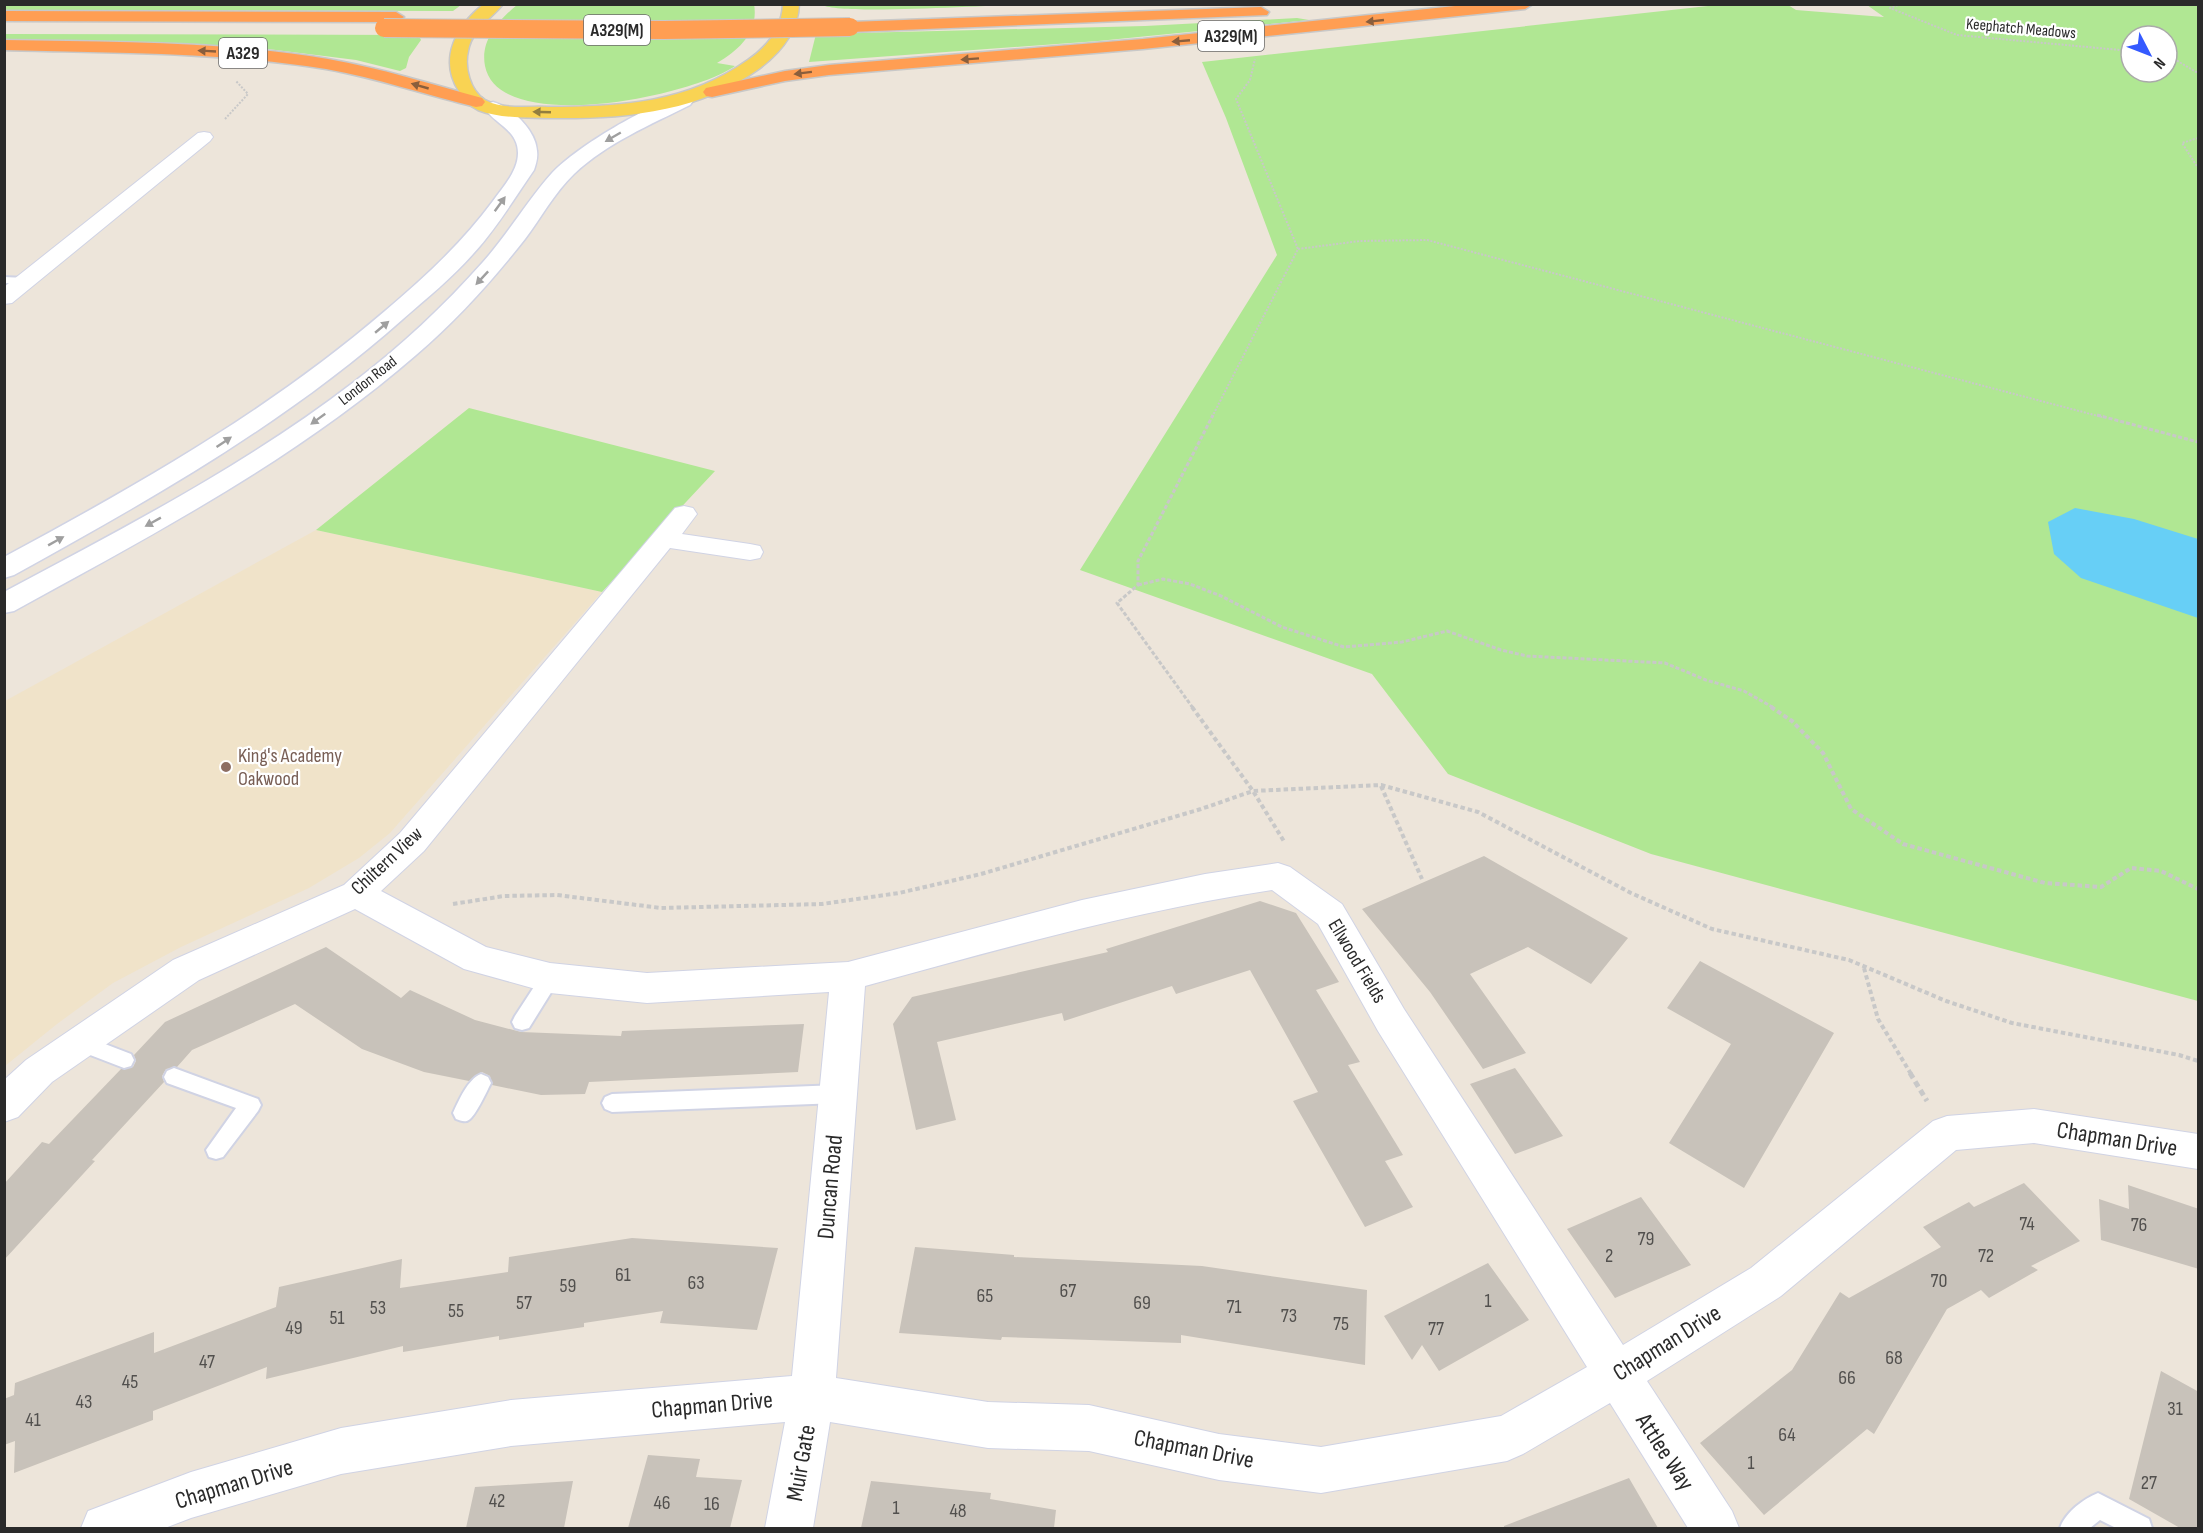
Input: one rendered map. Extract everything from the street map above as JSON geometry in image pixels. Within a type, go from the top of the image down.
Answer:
[{"type":"highway","name":"A329(M)","points":[[4,16],[631,30],[1191,4]]},
{"type":"highway","points":[[1316,9],[1394,4]]},
{"type":"highway","name":"A329(M)","points":[[712,92],[774,78],[820,71],[1166,42],[1525,4]]},
{"type":"highway","name":"A329(M)","points":[[855,21],[1091,20],[1276,12]]},
{"type":"highway","name":"A329(M)","points":[[4,28],[390,23]]},
{"type":"highway","name":"A329","points":[[4,45],[192,50],[270,56],[361,70],[484,105]]},
{"type":"main road","points":[[495,4],[472,23],[458,53],[458,72],[467,90],[484,105],[520,111],[591,112],[684,101],[712,92],[741,75],[774,46],[789,23],[791,4]]},
{"type":"main road","name":"London Road","points":[[4,604],[185,505],[261,459],[362,387],[408,350],[454,308],[492,267],[556,181],[568,169],[608,140],[684,101]]},
{"type":"main road","name":"London Road","points":[[4,569],[129,501],[223,444],[347,357],[465,250],[524,170],[528,161],[528,145],[520,131],[484,105]]},
{"type":"street","points":[[4,298],[204,137]]},
{"type":"street","name":"Chiltern View","points":[[4,1105],[39,1071],[78,1042],[186,970],[356,894],[412,842],[684,514]]},
{"type":"street","points":[[663,539],[750,552]]},
{"type":"street","name":"Ellwood Fields","points":[[356,894],[477,959],[550,978],[647,988],[848,976],[1082,913],[1205,887],[1278,876],[1330,914],[1391,1020],[1616,1375]]},
{"type":"street","name":"Duncan Road","points":[[812,1397],[848,976]]},
{"type":"street","name":"Chapman Drive","points":[[105,1528],[191,1495],[341,1451],[511,1423],[812,1397],[988,1425],[1089,1428],[1219,1457],[1321,1470],[1507,1438],[1616,1375],[1766,1282],[1947,1133],[2034,1126],[2199,1152]]},
{"type":"street","name":"Attlee Way","points":[[1616,1375],[1715,1528]]},
{"type":"street","name":"Muir Gate","points":[[789,1528],[812,1397]]},
{"type":"lane","points":[[4,280],[25,281]]},
{"type":"lane","points":[[522,1022],[550,978]]},
{"type":"lane","points":[[78,1042],[124,1060]]},
{"type":"lane","points":[[174,1077],[251,1105],[216,1150]]},
{"type":"lane","points":[[463,1113],[481,1083]]},
{"type":"lane","points":[[612,1102],[838,1094]]},
{"type":"lane","points":[[2072,1528],[2098,1505],[2140,1528]]},
{"type":"path","name":"Keephatch Meadows","points":[[1901,4],[1890,8],[1958,35],[2119,50]]},
{"type":"path","points":[[1138,585],[1138,561],[1298,249],[1236,99],[1250,80],[1256,58],[1253,54]]},
{"type":"path","points":[[2179,64],[2199,73]]},
{"type":"path","points":[[204,137],[237,108],[248,94],[233,78]]},
{"type":"path","points":[[2199,138],[2182,143],[2199,168]]},
{"type":"path","points":[[1298,249],[1360,241],[1427,240],[2199,442]]},
{"type":"path","points":[[1296,890],[1297,862],[1253,790],[1118,603],[1138,585],[1163,579],[1190,584],[1221,596],[1282,627],[1344,647],[1402,642],[1448,631],[1501,650],[1527,656],[1665,663],[1706,680],[1752,694],[1792,721],[1823,753],[1851,809],[1904,844],[2045,883],[2101,887],[2131,868],[2161,871],[2199,889]]},
{"type":"path","points":[[1381,785],[1422,879]]},
{"type":"path","points":[[393,914],[504,896],[556,895],[661,908],[822,904],[899,893],[981,874],[1201,808],[1253,790],[1381,785],[1478,812],[1631,893],[1712,929],[1849,960],[1946,1001],[2012,1023],[2179,1055],[2199,1061]]},
{"type":"path","points":[[1864,967],[1878,1019],[1947,1133]]},
{"type":"shaded area","name":"King's Academy Oakwood","points":[[316,530],[602,592],[390,833],[359,858],[309,888],[181,947],[113,983],[5,1066],[5,701]]},
{"type":"green space","points":[[754,4],[753,23],[746,39],[717,63],[735,66],[713,78],[641,98],[600,104],[559,105],[524,100],[498,88],[485,66],[485,48],[492,31],[517,5]]},
{"type":"green space","points":[[4,5],[461,5],[453,11],[5,10]]},
{"type":"green space","points":[[823,5],[1017,5],[856,9]]},
{"type":"green space","points":[[1717,5],[1788,5],[1796,10],[1884,17],[1867,5],[2198,5],[2198,1001],[1651,854],[1448,774],[1372,674],[1080,570],[1277,255],[1226,118],[1202,62]]},
{"type":"green space","points":[[1297,18],[1309,20],[1098,41],[809,62],[816,34],[1145,26]]},
{"type":"green space","points":[[5,34],[412,35],[419,36],[421,40],[409,57],[406,68],[400,71],[356,60],[268,49],[5,40]]},
{"type":"green space","points":[[469,408],[715,471],[602,592],[316,530]]},
{"type":"water","points":[[2075,508],[2134,519],[2198,539],[2198,618],[2081,578],[2054,554],[2048,522]]},
{"type":"building","points":[[1484,856],[1628,938],[1591,984],[1528,947],[1470,974],[1526,1053],[1483,1069],[1430,992],[1362,909]]},
{"type":"building","points":[[1260,901],[1296,913],[1339,982],[1316,990],[1360,1062],[1348,1065],[1403,1155],[1385,1161],[1413,1207],[1365,1227],[1293,1101],[1318,1092],[1250,970],[1176,994],[1172,986],[1064,1021],[1062,1013],[937,1042],[956,1120],[916,1130],[893,1024],[912,997],[1108,952],[1106,949]]},
{"type":"building","points":[[326,947],[401,998],[410,990],[475,1020],[521,1032],[621,1036],[622,1031],[804,1024],[798,1072],[589,1082],[585,1094],[541,1095],[492,1085],[490,1076],[482,1072],[469,1081],[424,1072],[362,1049],[295,1004],[192,1050],[177,1067],[166,1069],[162,1076],[164,1082],[4,1260],[4,1184],[42,1142],[49,1144],[121,1069],[133,1067],[136,1061],[134,1055],[165,1022]]},
{"type":"building","points":[[1700,961],[1834,1033],[1744,1188],[1669,1143],[1731,1044],[1667,1008]]},
{"type":"building","points":[[1515,1068],[1563,1136],[1515,1154],[1470,1084]]},
{"type":"building","points":[[2024,1183],[2080,1241],[2031,1266],[2038,1270],[1989,1298],[1981,1290],[1947,1309],[1874,1434],[1867,1429],[1764,1515],[1700,1443],[1792,1370],[1840,1292],[1849,1298],[1941,1247],[1923,1227],[1969,1202],[1974,1207]]},
{"type":"building","points":[[2128,1185],[2199,1209],[2199,1269],[2101,1240],[2099,1199],[2129,1209]]},
{"type":"building","points":[[1641,1197],[1691,1265],[1615,1298],[1567,1229]]},
{"type":"building","points":[[632,1238],[778,1248],[757,1330],[660,1323],[663,1311],[584,1323],[584,1327],[499,1340],[499,1336],[403,1352],[403,1346],[266,1379],[267,1367],[153,1411],[153,1420],[14,1473],[15,1441],[4,1445],[4,1399],[14,1395],[15,1383],[154,1332],[154,1353],[276,1307],[279,1287],[402,1259],[400,1288],[508,1272],[509,1257]]},
{"type":"building","points":[[915,1247],[1014,1255],[1014,1257],[1202,1266],[1367,1290],[1365,1365],[1181,1335],[1181,1343],[1002,1337],[1001,1340],[899,1333]]},
{"type":"building","points":[[1488,1263],[1529,1320],[1439,1371],[1422,1345],[1412,1360],[1384,1316]]},
{"type":"building","points":[[2161,1371],[2199,1392],[2199,1528],[2180,1528],[2129,1499]]},
{"type":"building","points":[[648,1455],[700,1459],[696,1477],[742,1480],[730,1528],[628,1528]]},
{"type":"building","points":[[1629,1478],[1658,1528],[1504,1528],[1504,1526]]},
{"type":"building","points":[[573,1481],[564,1528],[466,1528],[475,1487]]},
{"type":"building","points":[[871,1481],[991,1493],[990,1499],[1056,1510],[1054,1528],[861,1528]]},
{"type":"place","name":"King's Academy Oakwood","points":[[226,767]]}]
